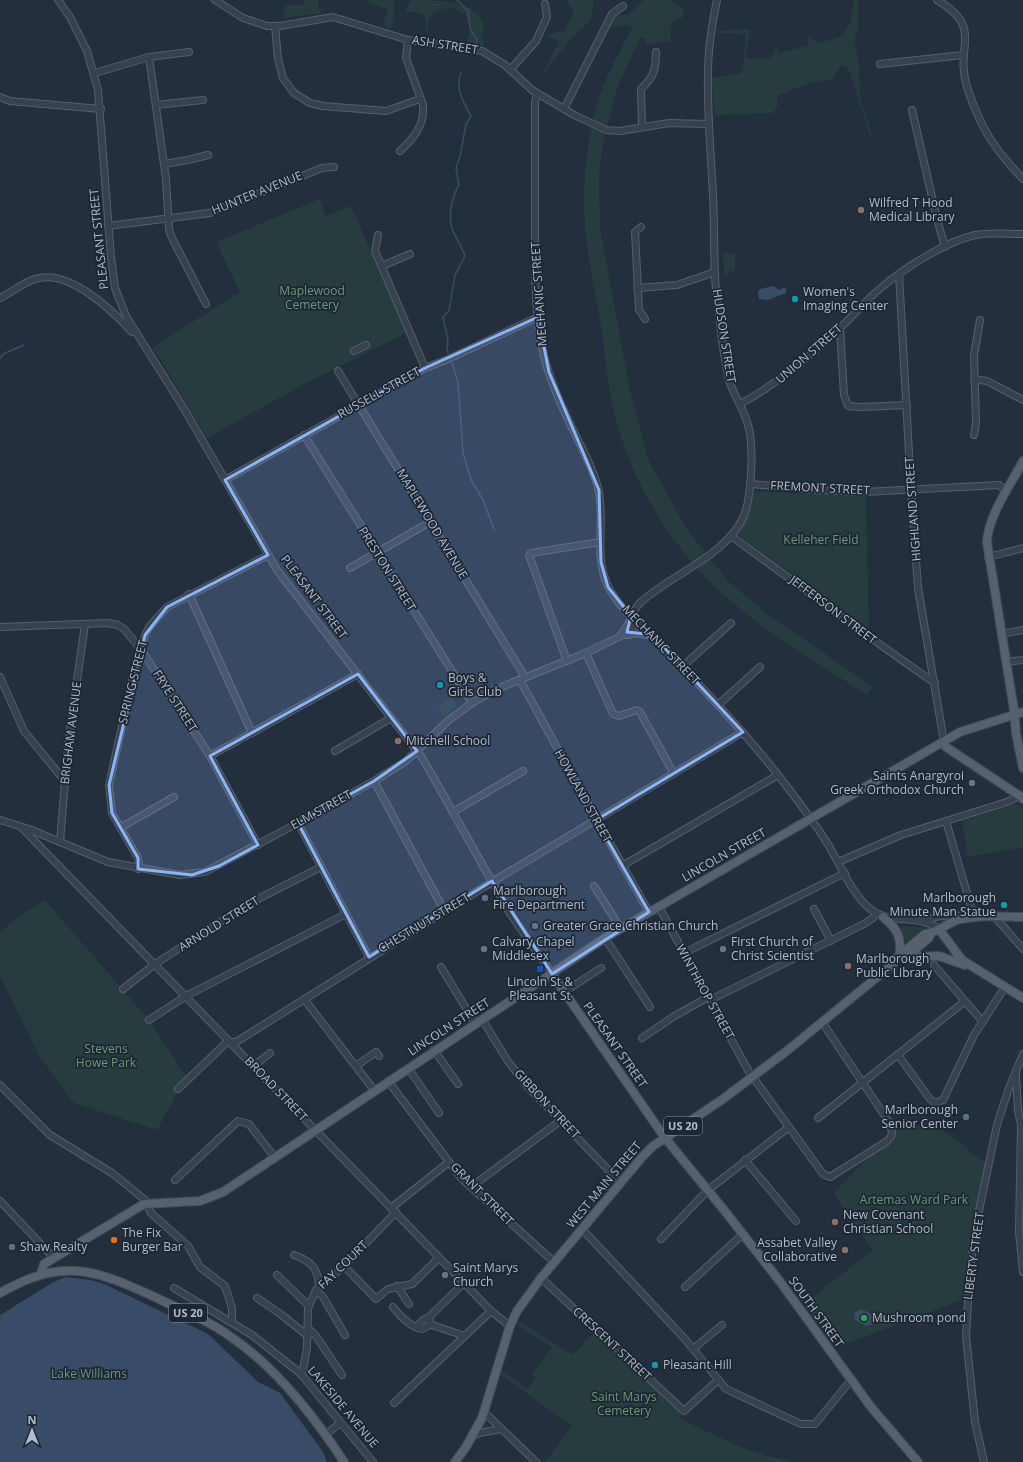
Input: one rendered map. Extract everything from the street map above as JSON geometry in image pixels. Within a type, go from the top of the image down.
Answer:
[{"type":"main road","points":[[1023,461],[989,528],[987,542],[988,557],[1014,710],[1013,716],[1023,768]]},
{"type":"main road","name":"LINCOLN STREET","points":[[146,1203],[189,1203],[208,1199],[223,1192],[316,1131],[434,1050],[605,938],[971,727],[1023,712]]},
{"type":"main road","points":[[944,742],[946,747],[1022,797]]},
{"type":"main road","points":[[880,915],[897,930],[903,956],[939,956],[977,970]]},
{"type":"main road","name":"WEST MAIN STREET","points":[[455,1462],[472,1437],[484,1412],[510,1326],[517,1311],[554,1262],[648,1150],[702,1114],[752,1077],[903,956],[925,934],[931,933],[957,920],[974,917],[1023,917]]},
{"type":"main road","points":[[939,929],[959,957],[1005,988],[1023,998]]},
{"type":"main road","name":"PLEASANT STREET","points":[[552,974],[665,1138]]},
{"type":"main road","name":"SOUTH STREET","points":[[665,1138],[743,1234],[870,1407],[918,1462]]},
{"type":"main road","points":[[41,1274],[44,1264],[146,1203]]},
{"type":"main road","name":"US 20","points":[[0,1293],[14,1285],[41,1274],[68,1270],[98,1274],[122,1282],[220,1330],[240,1343],[267,1366],[294,1395],[344,1462]]},
{"type":"main road","name":"US 20","points":[[334,1447],[349,1462]]},
{"type":"street","name":"PLEASANT STREET","points":[[58,0],[79,34],[94,73],[101,109],[108,226],[115,288],[126,316],[140,341],[186,412],[268,555],[298,600],[358,674],[417,751],[509,912],[552,974]]},
{"type":"street","name":"ASH STREET","points":[[215,0],[243,18],[257,23],[275,26],[333,17],[408,40],[482,51],[496,57],[518,79],[537,93],[596,127],[606,130],[620,131],[668,123],[708,124]]},
{"type":"street","name":"HUDSON STREET","points":[[631,616],[633,610],[651,594],[717,549],[731,536],[745,512],[750,484],[750,432],[740,404],[732,389],[727,368],[715,272],[713,200],[708,124],[708,60],[717,0]]},
{"type":"street","points":[[937,0],[953,10],[962,20],[966,34],[963,55],[966,85],[988,137],[1001,156],[1023,179]]},
{"type":"street","points":[[510,70],[528,51],[538,36],[546,17],[545,4]]},
{"type":"street","points":[[564,109],[612,14],[623,6]]},
{"type":"street","points":[[275,26],[278,59],[283,78],[294,93],[310,103],[323,106],[386,111],[420,99]]},
{"type":"street","points":[[400,151],[413,138],[421,123],[423,112],[406,58],[408,40]]},
{"type":"street","points":[[94,73],[149,57],[189,52]]},
{"type":"street","points":[[642,127],[641,89],[651,80],[656,66],[656,52]]},
{"type":"street","points":[[880,64],[963,55]]},
{"type":"street","points":[[149,57],[164,164],[171,236],[206,304]]},
{"type":"street","name":"MECHANIC STREET","points":[[537,93],[535,103],[535,262],[541,341],[549,372],[562,407],[589,463],[599,490],[601,562],[608,587],[636,624],[653,638],[682,667],[743,732],[778,775],[811,820],[862,900],[880,915]]},
{"type":"street","points":[[0,97],[10,101],[101,109]]},
{"type":"street","points":[[156,105],[203,100]]},
{"type":"street","points":[[912,110],[937,219],[945,247]]},
{"type":"street","points":[[164,164],[208,155]]},
{"type":"street","name":"HUNTER AVENUE","points":[[108,226],[210,213],[322,168],[334,167]]},
{"type":"street","points":[[641,227],[636,232],[637,288],[639,310],[645,319]]},
{"type":"street","name":"UNION STREET","points":[[740,404],[777,382],[840,328],[882,286],[899,274],[945,247],[975,235],[1023,234]]},
{"type":"street","points":[[378,235],[375,251],[425,368]]},
{"type":"street","points":[[382,266],[410,254]]},
{"type":"street","points":[[637,288],[677,285],[715,272]]},
{"type":"street","name":"HIGHLAND STREET","points":[[899,274],[918,588],[944,742]]},
{"type":"street","points":[[0,298],[35,279],[46,278],[62,280],[76,285],[89,294],[140,341]]},
{"type":"street","name":"RUSSELL STREET","points":[[225,480],[360,403],[425,368],[446,360],[538,317]]},
{"type":"street","points":[[974,435],[976,423],[974,356],[980,320]]},
{"type":"street","points":[[840,328],[844,395],[848,406],[861,407],[907,405]]},
{"type":"street","points":[[354,351],[366,345]]},
{"type":"street","name":"MAPLEWOOD AVENUE","points":[[338,371],[360,403],[522,678]]},
{"type":"street","points":[[974,379],[987,381],[1023,400]]},
{"type":"street","name":"PRESTON STREET","points":[[304,435],[472,703]]},
{"type":"street","name":"FREMONT STREET","points":[[750,484],[841,492],[999,485],[1007,492]]},
{"type":"street","points":[[350,568],[430,522]]},
{"type":"street","name":"JEFFERSON STREET","points":[[731,536],[830,607],[881,646],[935,683]]},
{"type":"street","points":[[567,661],[529,555],[531,553],[600,542]]},
{"type":"street","points":[[988,557],[1023,548]]},
{"type":"street","name":"SPRING STREET","points":[[138,869],[138,858],[112,813],[109,785],[140,648],[145,636],[158,616],[167,607],[189,594],[242,570],[268,555]]},
{"type":"street","points":[[189,594],[252,734]]},
{"type":"street","name":"ELM STREET","points":[[618,637],[630,625],[631,616]]},
{"type":"street","points":[[682,667],[731,623]]},
{"type":"street","name":"BRIGHAM AVENUE","points":[[60,842],[64,780],[85,624]]},
{"type":"street","name":"FRYE STREET","points":[[0,627],[108,624],[124,629],[140,648],[210,756],[258,845]]},
{"type":"street","name":"ELM STREET","points":[[0,820],[51,838],[108,862],[180,876],[192,875],[219,866],[406,761],[444,725],[472,703],[494,690],[586,653],[632,630],[636,624]]},
{"type":"street","points":[[1001,634],[1023,630]]},
{"type":"street","name":"ELM STREET","points":[[618,637],[635,633],[646,634],[653,638]]},
{"type":"street","points":[[586,653],[613,714],[619,716],[632,710],[637,710],[640,712],[674,774]]},
{"type":"street","points":[[1006,662],[1023,660]]},
{"type":"street","points":[[718,705],[760,667]]},
{"type":"street","points":[[210,756],[358,674]]},
{"type":"street","points":[[0,677],[24,731],[64,780]]},
{"type":"street","name":"HOWLAND STREET","points":[[522,678],[622,866],[650,912]]},
{"type":"street","points":[[335,751],[391,718]]},
{"type":"street","name":"CHESTNUT STREET","points":[[178,1089],[227,1042],[236,1042],[369,957],[743,732]]},
{"type":"street","points":[[453,812],[523,771]]},
{"type":"street","points":[[622,866],[778,775]]},
{"type":"street","points":[[374,780],[445,912]]},
{"type":"street","points":[[120,828],[174,797]]},
{"type":"street","points":[[838,862],[901,834],[1022,797]]},
{"type":"street","points":[[923,921],[929,918],[953,916],[974,917],[946,821]]},
{"type":"street","points":[[298,823],[369,957]]},
{"type":"street","name":"BROAD STREET","points":[[20,826],[491,1311],[510,1326]]},
{"type":"street","points":[[43,850],[51,838]]},
{"type":"street","name":"ARNOLD STREET","points":[[123,990],[155,964],[248,904],[321,867]]},
{"type":"street","points":[[684,954],[845,873]]},
{"type":"street","points":[[594,886],[621,929]]},
{"type":"street","name":"WINTHROP STREET","points":[[659,907],[752,1077],[823,1174],[830,1177],[877,1148],[890,1137],[892,1128],[864,1083]]},
{"type":"street","points":[[814,909],[831,941]]},
{"type":"street","points":[[149,1020],[186,996],[346,914]]},
{"type":"street","points":[[642,1038],[673,1017],[831,941],[880,915],[923,921],[939,929]]},
{"type":"street","points":[[995,917],[1023,949]]},
{"type":"street","points":[[605,938],[650,1007]]},
{"type":"street","points":[[934,965],[964,1002],[983,1022]]},
{"type":"street","name":"GIBBON STREET","points":[[441,967],[478,1021],[526,1085],[620,1182]]},
{"type":"street","points":[[564,992],[601,968]]},
{"type":"street","points":[[898,1055],[930,1099],[935,1103],[943,1100],[974,1035],[1005,988]]},
{"type":"street","points":[[304,999],[374,1090]]},
{"type":"street","points":[[818,1118],[864,1083],[964,1002]]},
{"type":"street","points":[[822,1022],[864,1083]]},
{"type":"street","points":[[434,1050],[458,1084]]},
{"type":"street","points":[[356,1066],[376,1052],[379,1056]]},
{"type":"street","points":[[254,1066],[270,1053]]},
{"type":"street","name":"LIBERTY STREET","points":[[984,1462],[976,1422],[968,1367],[966,1336],[967,1304],[977,1220],[998,1125],[1023,1054]]},
{"type":"street","points":[[408,1068],[439,1113]]},
{"type":"street","points":[[1016,1073],[1018,1111],[1021,1125],[1019,1232],[1023,1272]]},
{"type":"street","name":"GRANT STREET","points":[[388,1081],[449,1162],[471,1187],[554,1262]]},
{"type":"street","points":[[0,1085],[50,1135],[112,1173],[131,1187],[146,1203],[151,1213],[188,1246],[196,1262],[225,1286],[232,1308],[232,1323]]},
{"type":"street","points":[[471,1187],[560,1120]]},
{"type":"street","points":[[175,1180],[238,1121],[249,1124],[275,1158]]},
{"type":"street","points":[[661,1239],[708,1190],[789,1127]]},
{"type":"street","points":[[745,1160],[796,1221]]},
{"type":"street","name":"FAY COURT","points":[[302,1374],[307,1348],[309,1306],[318,1288],[344,1266],[393,1210],[449,1162]]},
{"type":"street","points":[[0,1201],[54,1258]]},
{"type":"street","points":[[582,1229],[693,1349],[726,1389],[801,1424],[807,1425],[814,1424],[851,1380]]},
{"type":"street","points":[[685,1287],[743,1234]]},
{"type":"street","points":[[294,1255],[307,1261],[315,1268],[318,1288],[345,1335]]},
{"type":"street","points":[[344,1266],[376,1299],[388,1289],[412,1284],[440,1258]]},
{"type":"street","points":[[277,1275],[309,1306]]},
{"type":"street","name":"CRESCENT STREET","points":[[541,1278],[684,1411],[718,1380]]},
{"type":"street","points":[[418,1328],[420,1322],[429,1317],[464,1283]]},
{"type":"street","points":[[397,1286],[409,1304]]},
{"type":"street","name":"LAKESIDE AVENUE","points":[[174,1288],[270,1347],[302,1374],[373,1462]]},
{"type":"street","points":[[256,1298],[279,1313],[308,1336]]},
{"type":"street","points":[[393,1307],[404,1320],[418,1328],[422,1329],[429,1324]]},
{"type":"street","points":[[394,1403],[491,1311]]},
{"type":"street","points":[[429,1317],[429,1324]]},
{"type":"street","points":[[429,1324],[465,1336]]},
{"type":"street","points":[[693,1349],[722,1325]]},
{"type":"street","points":[[308,1328],[316,1336],[342,1375]]},
{"type":"street","points":[[484,1412],[536,1462]]},
{"type":"street","points":[[325,1436],[340,1422]]},
{"type":"street","points":[[472,1437],[501,1429]]},
{"type":"highlighted area","points":[[538,317],[549,372],[599,490],[601,562],[608,587],[631,616],[627,632],[646,634],[662,645],[743,732],[596,820],[649,912],[552,974],[492,881],[369,957],[298,823],[374,781],[417,751],[358,674],[210,756],[258,845],[219,866],[192,875],[138,869],[138,858],[112,813],[109,785],[145,635],[167,607],[268,555],[225,480],[425,368]]},
{"type":"green space","points":[[304,0],[319,0],[318,7],[321,10],[321,13],[283,18],[285,7],[288,5],[303,5]]},
{"type":"green space","points":[[368,0],[393,0],[395,12],[391,28],[387,28],[384,23],[388,10],[369,2]]},
{"type":"green space","points":[[411,0],[443,1],[464,6],[473,11],[480,17],[484,25],[483,46],[466,42],[470,33],[466,14],[451,7],[433,12],[428,22],[427,34],[425,29],[425,15],[415,12],[405,12]]},
{"type":"green space","points":[[566,0],[594,0],[591,20],[572,37],[540,78],[559,42],[544,35],[564,31],[574,12]]},
{"type":"green space","points":[[644,0],[672,0],[672,2],[684,9],[682,18],[676,20],[670,27],[671,41],[647,44],[644,37],[640,38],[618,86],[604,137],[599,174],[600,228],[630,391],[648,459],[686,528],[728,581],[768,615],[872,686],[867,695],[777,637],[735,604],[696,567],[668,531],[656,512],[635,473],[626,452],[611,398],[601,325],[587,247],[584,201],[588,146],[595,111],[603,86],[633,27],[627,25],[611,27],[616,15],[629,14]]},
{"type":"green space","points":[[854,0],[858,0],[858,31],[854,40],[859,63],[860,99],[872,135],[870,136],[850,72],[847,67],[841,65],[833,79],[810,83],[777,96],[778,105],[773,113],[715,115],[711,78],[741,73],[746,34],[717,33],[717,31],[750,29],[746,56],[749,59],[771,58],[775,48],[777,48],[780,53],[808,46],[808,37],[819,43],[837,38],[849,25]]},
{"type":"green space","name":"Maplewood Cemetery","points":[[320,199],[326,216],[351,206],[406,333],[306,383],[207,438],[153,347],[240,292],[216,242]]},
{"type":"green space","points":[[723,253],[735,253],[735,271],[729,271],[729,275],[724,275]]},
{"type":"green space","name":"Kelleher Field","points":[[754,491],[866,496],[869,629],[738,535],[749,514]]},
{"type":"green space","points":[[451,698],[457,706],[443,716],[438,707]]},
{"type":"green space","points":[[1013,805],[1019,805],[1023,808],[1023,847],[968,857],[962,821]]},
{"type":"green space","name":"Stevens Howe Park","points":[[45,900],[149,1020],[186,1076],[157,1130],[74,1103],[38,1054],[0,976],[0,932],[27,911]]},
{"type":"green space","points":[[902,926],[923,927],[925,930],[907,944],[900,928]]},
{"type":"green space","name":"Artemas Ward Park","points":[[924,1124],[941,1129],[965,1146],[970,1153],[987,1164],[973,1231],[964,1299],[833,1349],[803,1308],[824,1288],[873,1250],[833,1193],[898,1129]]},
{"type":"green space","name":"Saint Marys Cemetery","points":[[519,1321],[573,1355],[594,1332],[682,1414],[678,1418],[722,1439],[752,1451],[784,1460],[800,1462],[545,1462],[572,1426],[501,1375],[502,1371],[528,1389],[536,1377],[532,1374],[552,1347],[517,1325]]},
{"type":"water","points":[[774,286],[779,290],[786,287],[786,293],[768,300],[759,299],[758,292],[760,289]]},
{"type":"water","name":"Lake Williams","points":[[65,1277],[91,1280],[104,1284],[208,1334],[258,1382],[280,1393],[323,1452],[327,1462],[0,1462],[0,1315],[52,1283]]},
{"type":"water","name":"Mushroom pond","points":[[861,1309],[872,1314],[872,1325],[866,1326],[855,1320],[854,1313]]},
{"type":"waterway","points":[[457,0],[468,11],[470,28],[477,40],[475,45]]},
{"type":"waterway","points":[[448,353],[448,340],[443,317],[449,311],[455,275],[465,256],[452,228],[450,217],[453,200],[459,185],[456,168],[460,157],[466,124],[471,116],[459,90],[459,78],[461,73]]},
{"type":"waterway","points":[[0,359],[3,354],[24,345]]},
{"type":"waterway","points":[[452,363],[458,382],[463,453],[471,480],[483,500],[494,529]]},
{"type":"place","name":"Wilfred T Hood Medical Library","points":[[861,210]]},
{"type":"place","name":"Women's Imaging Center","points":[[795,299]]},
{"type":"place","name":"Boys & Girls Club","points":[[440,685]]},
{"type":"place","name":"Mitchell School","points":[[398,741]]},
{"type":"place","name":"Saints Anargyroi Greek Orthodox Church","points":[[972,783]]},
{"type":"place","name":"Marlborough Fire Department","points":[[485,898]]},
{"type":"place","name":"Marlborough Minute Man Statue","points":[[1004,905]]},
{"type":"place","name":"Greater Grace Christian Church","points":[[535,926]]},
{"type":"place","name":"Calvary Chapel Middlesex","points":[[484,949]]},
{"type":"place","name":"First Church of Christ Scientist","points":[[723,949]]},
{"type":"place","name":"Marlborough Public Library","points":[[848,966]]},
{"type":"place","name":"Lincoln St & Pleasant St","points":[[540,969]]},
{"type":"place","name":"Marlborough Senior Center","points":[[966,1117]]},
{"type":"place","name":"New Covenant Christian School","points":[[835,1222]]},
{"type":"place","name":"The Fix Burger Bar","points":[[114,1240]]},
{"type":"place","name":"Shaw Realty","points":[[12,1247]]},
{"type":"place","name":"Assabet Valley Collaborative","points":[[845,1250]]},
{"type":"place","name":"Saint Marys Church","points":[[445,1275]]},
{"type":"place","name":"Mushroom pond","points":[[864,1318]]},
{"type":"place","name":"Pleasant Hill","points":[[655,1365]]}]
